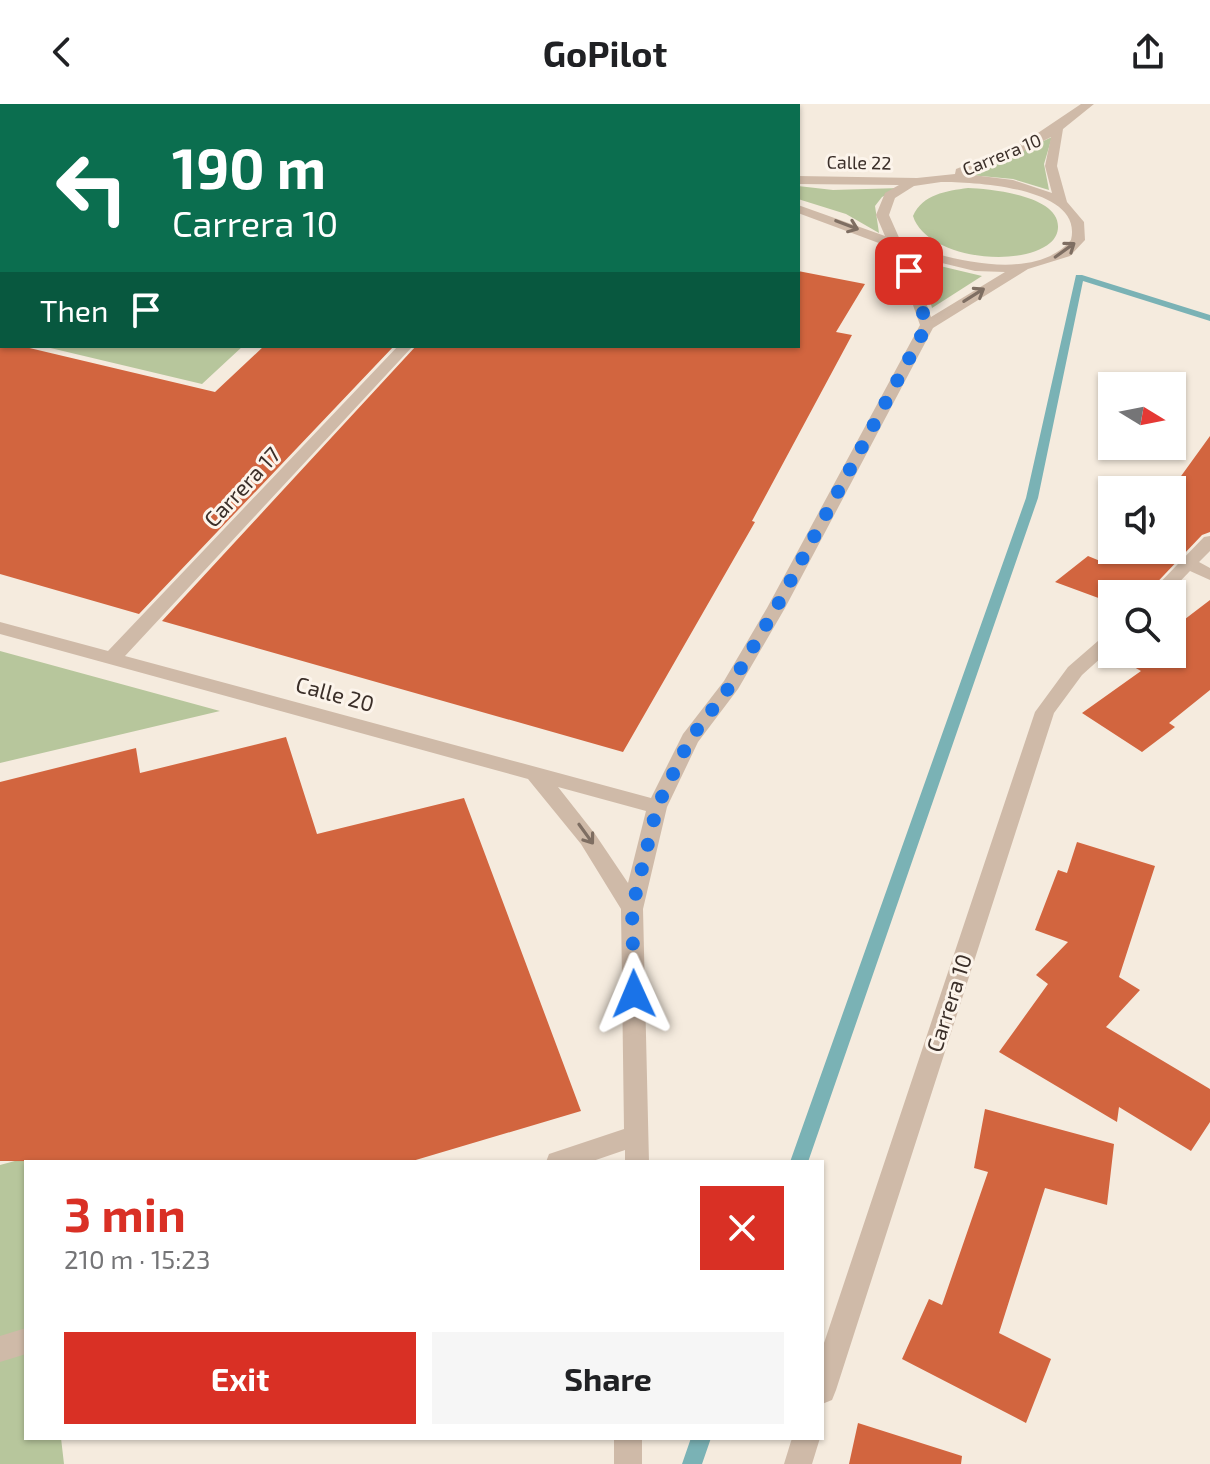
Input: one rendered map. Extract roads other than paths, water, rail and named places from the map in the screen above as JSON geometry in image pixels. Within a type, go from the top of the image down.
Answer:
[{"type":"street","name":"Carrera 10","points":[[945,177],[1018,151],[1058,131],[1088,104]]},
{"type":"street","name":"Carrera 10","points":[[1022,268],[1047,262],[1066,252],[1077,241],[1080,228],[1074,214],[1061,201],[1051,166],[1053,142],[1058,131]]},
{"type":"street","points":[[895,243],[883,227],[880,213],[886,200],[899,189],[920,181],[945,177],[1008,181],[1037,189],[1061,201]]},
{"type":"street","name":"Calle 22","points":[[800,180],[920,181]]},
{"type":"street","points":[[800,210],[951,264],[1022,268]]},
{"type":"street","points":[[910,250],[909,271],[913,290],[927,325]]},
{"type":"street","points":[[637,1160],[632,909],[657,807],[690,739],[731,685],[776,608],[927,325],[1022,268]]},
{"type":"street","name":"Carrera 17","points":[[111,659],[404,348]]},
{"type":"street","points":[[1173,580],[1210,541]]},
{"type":"street","points":[[1190,564],[1210,575]]},
{"type":"street","name":"Calle 20","points":[[0,628],[657,807]]},
{"type":"street","name":"Carrera 10","points":[[824,1384],[1045,712],[1075,671],[1098,650]]},
{"type":"street","points":[[536,775],[572,815],[605,859],[632,909]]},
{"type":"street","points":[[564,1160],[638,1135]]},
{"type":"street","points":[[0,1349],[24,1342]]},
{"type":"street","points":[[628,1440],[628,1464]]},
{"type":"street","points":[[798,1464],[805,1440]]},
{"type":"waterway","points":[[800,1160],[1032,498],[1079,277],[1210,318]]},
{"type":"waterway","points":[[692,1464],[700,1440]]}]
